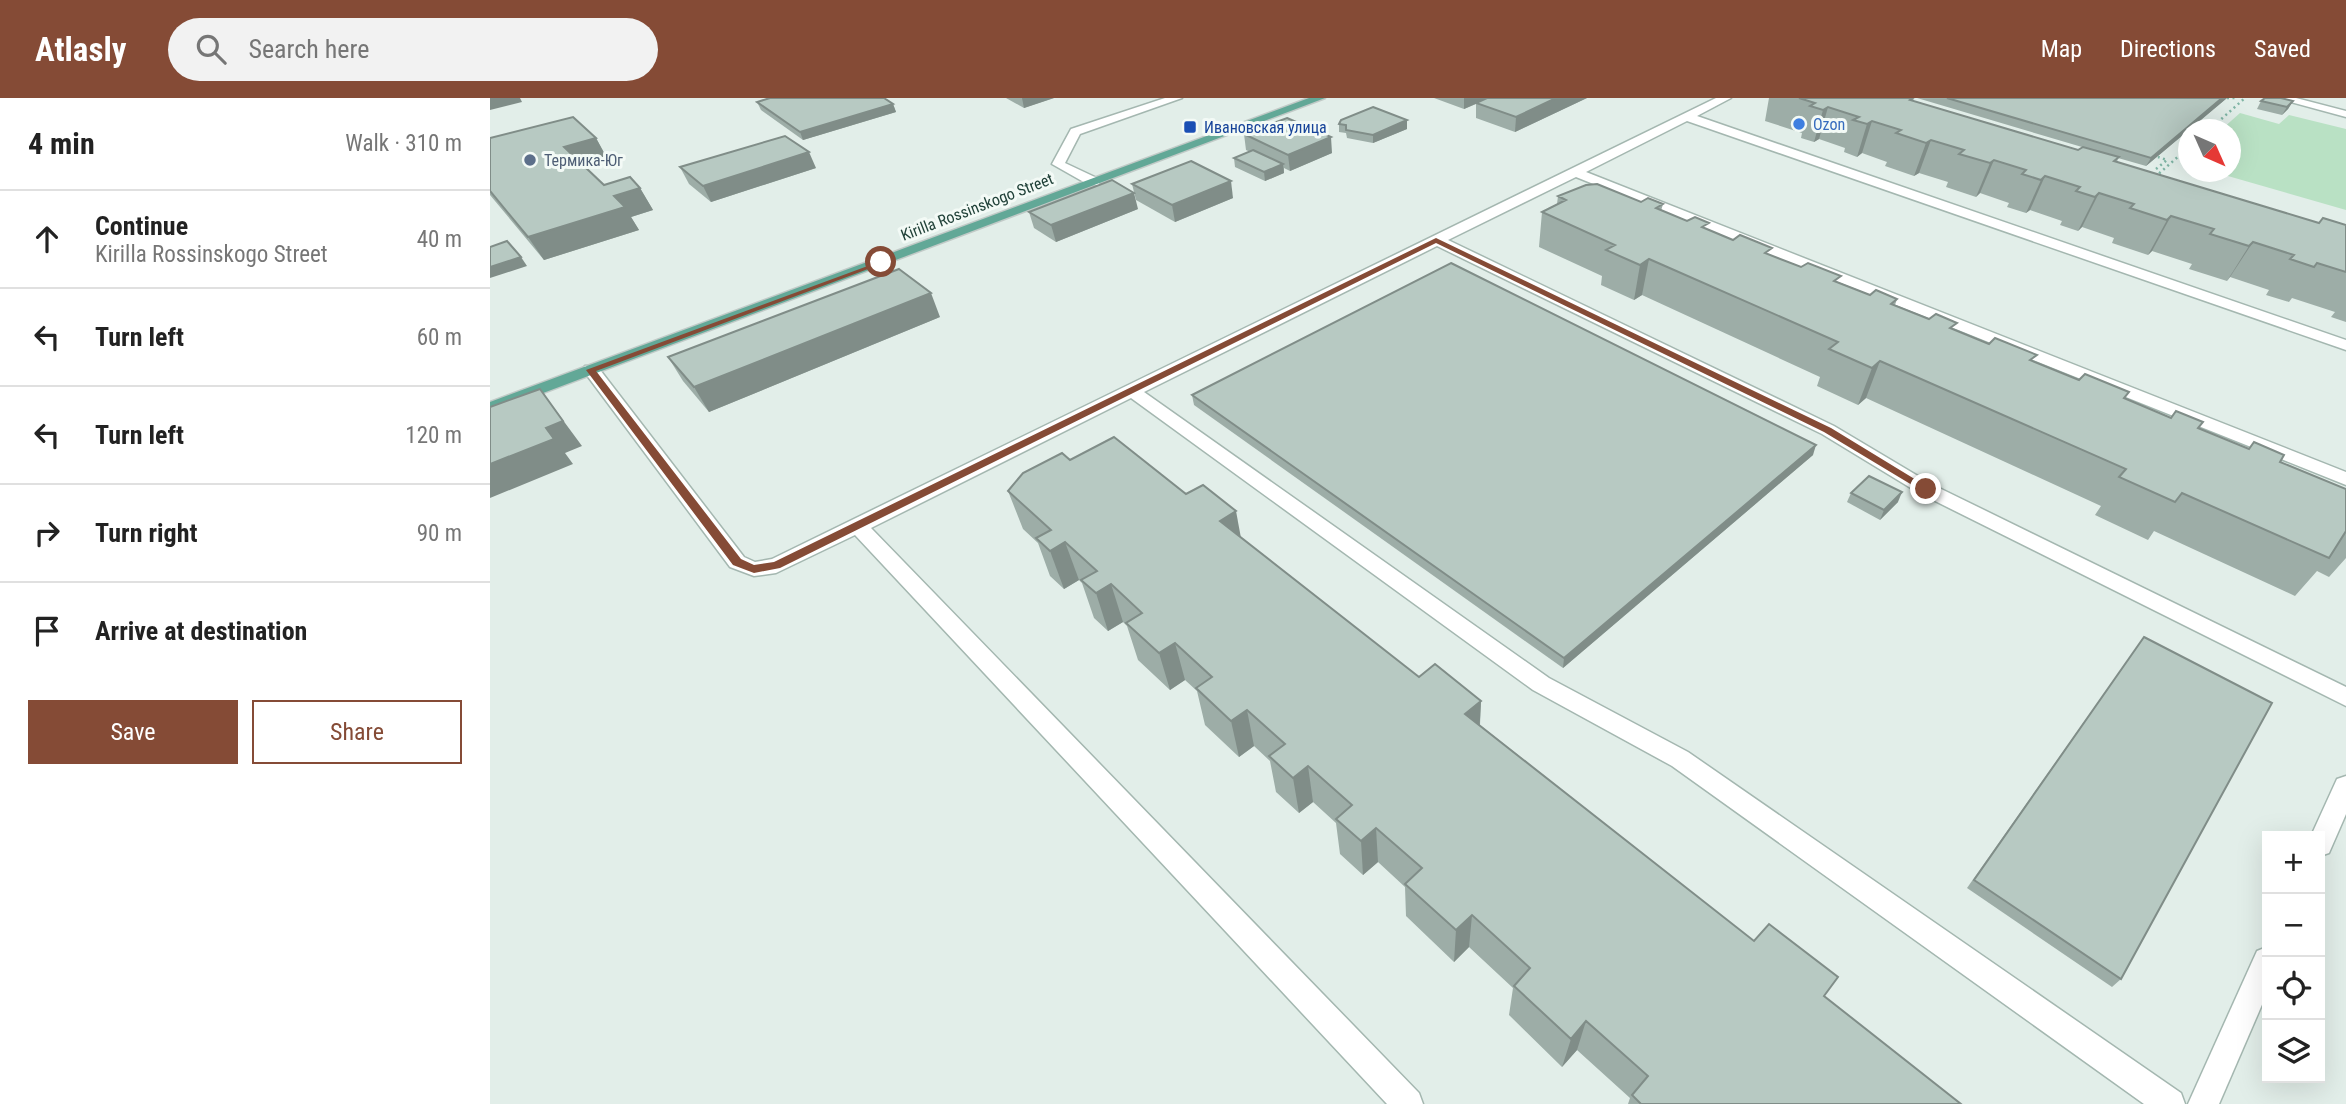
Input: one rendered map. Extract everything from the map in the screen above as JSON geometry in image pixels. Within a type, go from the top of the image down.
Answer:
[{"type":"main road","name":"Kirilla Rossinskogo Street","points":[[490,408],[1319,98]]},
{"type":"street","points":[[1094,182],[1058,164],[1075,132],[1176,98]]},
{"type":"street","points":[[591,370],[737,562],[754,569],[776,566],[1725,98]]},
{"type":"street","points":[[2282,98],[2346,114]]},
{"type":"street","points":[[1687,117],[2346,345]]},
{"type":"street","points":[[1575,172],[2346,479]]},
{"type":"street","points":[[1436,240],[1828,430],[1926,489],[2346,696]]},
{"type":"street","points":[[1132,391],[1541,684],[1680,759],[2170,1104]]},
{"type":"street","points":[[858,526],[1408,1104]]},
{"type":"street","points":[[2325,835],[2344,796]]},
{"type":"street","points":[[2203,1104],[2262,972]]},
{"type":"path","points":[[2227,98],[2238,98]]},
{"type":"path","points":[[2221,119],[2245,98]]},
{"type":"path","points":[[2155,177],[2178,156]]},
{"type":"path","points":[[2158,157],[2167,160],[2156,169],[2161,171]]},
{"type":"green space","points":[[2240,113],[2279,124],[2289,115],[2346,129],[2346,210],[2241,180],[2241,119],[2233,119]]},
{"type":"building","points":[[770,98],[884,98],[893,104],[800,132],[757,102]]},
{"type":"building","points":[[1487,98],[1556,98],[1516,117],[1476,103]]},
{"type":"building","points":[[1799,98],[1913,98],[1910,100],[2078,150],[2083,147],[2119,157],[2114,161],[2178,182],[2319,223],[2323,218],[2346,225],[2346,272],[2317,263],[2314,267],[2290,259],[2294,255],[2253,242],[2249,246],[2210,234],[2214,229],[2171,216],[2167,220],[2130,208],[2134,204],[2099,193],[2095,197],[2076,191],[2080,187],[2045,176],[2041,180],[2022,174],[2026,170],[1994,160],[1990,163],[1959,154],[1964,150],[1931,140],[1926,143],[1896,133],[1901,130],[1872,121],[1867,124],[1853,120],[1859,117],[1828,107],[1823,110],[1810,106],[1815,103]]},
{"type":"building","points":[[1947,98],[2222,98],[2197,119],[2178,119],[2178,135],[2151,158]]},
{"type":"building","points":[[2265,98],[2293,101],[2287,107],[2261,101]]},
{"type":"building","points":[[1373,107],[1407,120],[1373,135],[1346,130],[1346,125],[1339,124],[1341,120]]},
{"type":"building","points":[[573,117],[596,138],[564,147],[604,185],[630,177],[640,188],[614,196],[625,207],[528,237],[490,191],[490,138]]},
{"type":"building","points":[[1287,118],[1331,137],[1288,155],[1244,134]]},
{"type":"building","points":[[785,136],[809,152],[703,186],[680,167]]},
{"type":"building","points":[[1253,150],[1283,164],[1264,172],[1234,158]]},
{"type":"building","points":[[1191,161],[1231,181],[1172,205],[1132,184]]},
{"type":"building","points":[[1112,180],[1134,193],[1051,225],[1029,212]]},
{"type":"building","points":[[1597,184],[1641,202],[1648,198],[1663,204],[1656,208],[1687,221],[1695,217],[1709,223],[1702,227],[1733,240],[1740,235],[1772,248],[1765,253],[1801,267],[1808,263],[1841,276],[1834,281],[1870,295],[1876,290],[1897,299],[1891,304],[1929,319],[1936,314],[1957,323],[1950,328],[1989,344],[1995,338],[2037,355],[2030,360],[2079,380],[2085,374],[2129,392],[2124,398],[2171,418],[2176,411],[2203,422],[2198,428],[2249,449],[2254,442],[2284,455],[2280,462],[2346,489],[2346,531],[2329,558],[2182,493],[2175,502],[2119,477],[2126,469],[1880,361],[1872,368],[1829,349],[1838,342],[1649,259],[1640,265],[1606,250],[1615,245],[1542,212],[1566,200],[1558,196],[1586,185]]},
{"type":"building","points":[[507,241],[521,257],[490,267],[490,247]]},
{"type":"building","points":[[1451,263],[1816,445],[1564,658],[1192,395]]},
{"type":"building","points":[[899,269],[931,293],[694,387],[668,357]]},
{"type":"building","points":[[540,389],[563,421],[546,428],[554,439],[490,464],[490,407]]},
{"type":"building","points":[[1114,437],[1186,494],[1203,485],[1236,511],[1220,521],[1419,677],[1435,664],[1481,701],[1465,714],[1754,941],[1769,924],[1838,977],[1824,996],[1961,1104],[1641,1104],[1632,1095],[1648,1076],[1586,1021],[1571,1039],[1514,986],[1530,968],[1472,915],[1456,930],[1405,884],[1422,868],[1376,828],[1361,841],[1336,819],[1352,805],[1308,766],[1293,778],[1269,756],[1285,744],[1247,710],[1231,721],[1196,688],[1212,677],[1175,643],[1159,653],[1126,623],[1142,613],[1111,584],[1096,593],[1081,580],[1097,571],[1065,542],[1050,551],[1036,538],[1051,530],[1008,491],[1023,473],[1062,453],[1070,460]]},
{"type":"building","points":[[1869,476],[1902,492],[1884,510],[1851,493]]},
{"type":"building","points":[[2144,637],[2272,703],[2121,979],[1974,880]]},
{"type":"place","name":"Ozon","points":[[1799,124]]},
{"type":"place","name":"Ивановская улица","points":[[1190,127]]},
{"type":"place","name":"Термика-Юг","points":[[530,160]]},
{"type":"route","points":[[881,262],[591,370],[737,562],[754,569],[776,566],[1436,240],[1828,430],[1926,489]]}]
